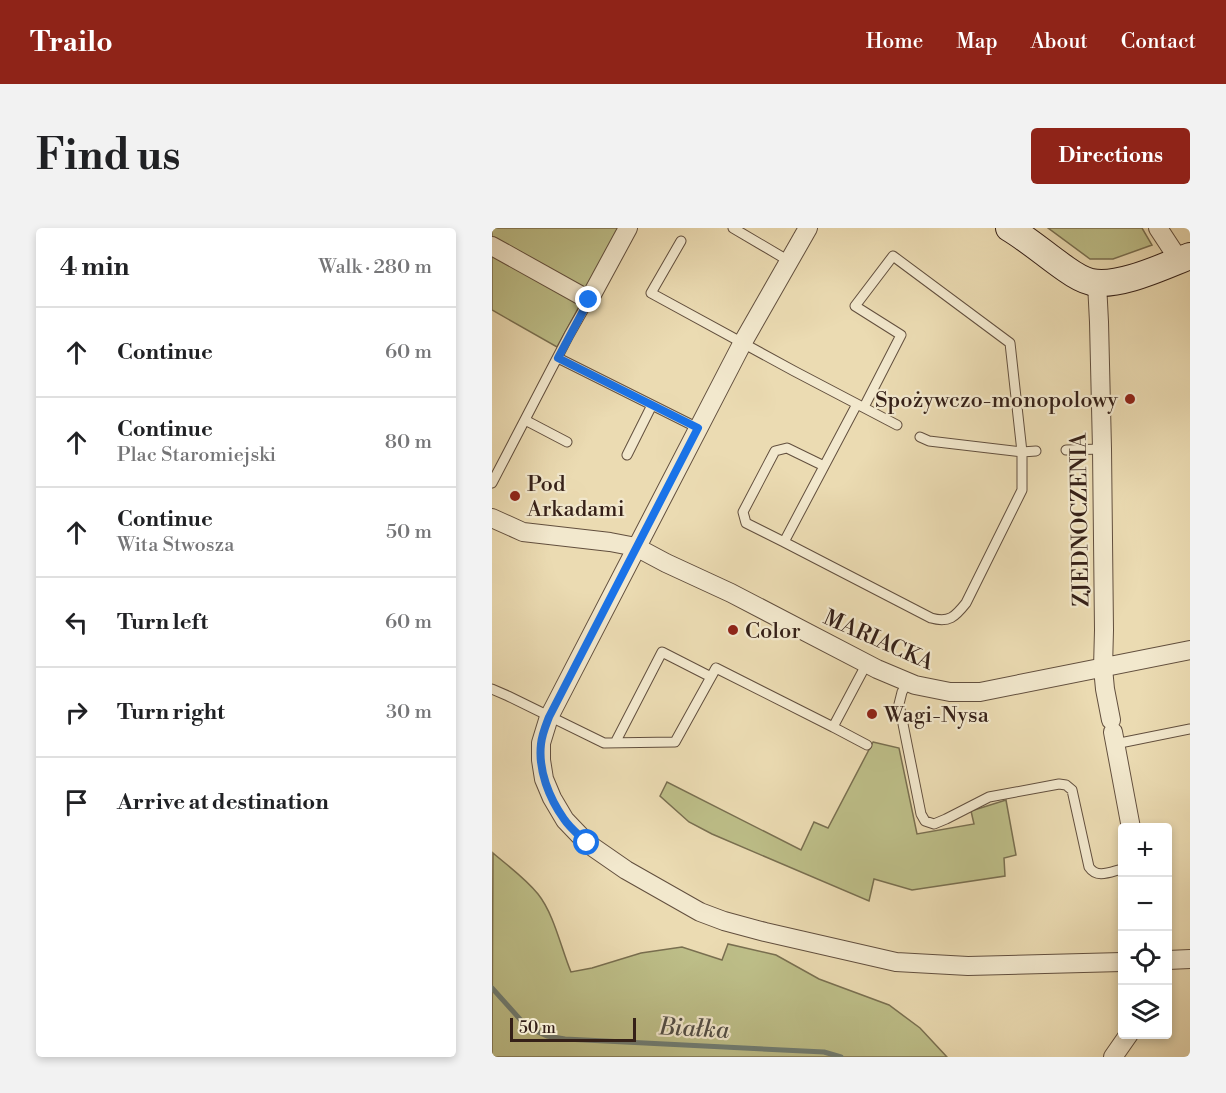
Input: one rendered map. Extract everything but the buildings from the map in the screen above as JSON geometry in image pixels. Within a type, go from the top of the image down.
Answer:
[{"type":"street","points":[[492,246],[589,300],[628,228]]},
{"type":"street","points":[[808,228],[743,342],[549,717],[541,743],[541,760],[544,779],[552,798],[565,820],[587,843],[626,870],[700,912],[724,921],[896,962],[968,966],[1118,962]]},
{"type":"street","points":[[1009,228],[1068,271],[1096,283],[1116,282],[1184,258],[1158,228]]},
{"type":"street","name":"ZJEDNOCZENIA","points":[[1096,283],[1102,449],[1103,668],[1130,823]]},
{"type":"street","name":"MARIACKA","points":[[492,518],[523,532],[636,547],[908,682],[950,692],[980,692],[1190,650]]},
{"type":"street","points":[[1172,960],[1190,959]]},
{"type":"street","points":[[1113,1057],[1127,1039]]},
{"type":"lane","points":[[733,228],[789,261]]},
{"type":"lane","points":[[681,241],[651,293],[897,424]]},
{"type":"lane","points":[[784,542],[824,466],[902,335],[855,306],[892,256],[1010,343],[1022,452],[1022,490],[966,603],[949,619],[931,618],[746,523],[743,512],[775,450],[787,448],[824,466]]},
{"type":"lane","points":[[492,483],[589,300]]},
{"type":"lane","points":[[558,358],[698,428]]},
{"type":"lane","points":[[627,455],[652,405]]},
{"type":"lane","points":[[525,420],[567,442]]},
{"type":"lane","points":[[920,437],[929,441],[1022,452],[1036,451]]},
{"type":"lane","points":[[1066,450],[1102,449]]},
{"type":"lane","points":[[615,743],[662,652],[711,677]]},
{"type":"lane","points":[[833,727],[867,663]]},
{"type":"lane","points":[[492,689],[604,743],[675,742],[716,668],[867,745]]},
{"type":"lane","points":[[908,682],[899,704],[921,814],[925,821],[934,824],[989,797],[1059,784],[1066,785],[1072,790],[1089,867],[1093,872],[1099,874],[1118,870]]},
{"type":"lane","points":[[1113,732],[1190,729]]},
{"type":"green space","points":[[492,228],[622,228],[557,347],[492,310]]},
{"type":"green space","points":[[1048,228],[1142,228],[1152,245],[1113,259],[1090,259]]},
{"type":"green space","points":[[873,742],[899,748],[917,834],[974,824],[971,811],[1006,800],[1016,855],[1004,858],[1005,876],[912,890],[874,879],[869,901],[712,834],[689,822],[660,796],[667,782],[801,850],[814,822],[828,828]]},
{"type":"green space","points":[[493,853],[528,883],[544,902],[571,972],[641,953],[682,947],[722,960],[728,944],[776,955],[819,979],[889,1005],[920,1028],[947,1057],[492,1057]]},
{"type":"waterway","name":"Białka","points":[[492,988],[527,1027],[547,1036],[565,1039],[824,1052],[841,1057]]},
{"type":"place","name":"Spożywczo-monopolowy","points":[[1130,399]]},
{"type":"place","name":"Pod Arkadami","points":[[515,496]]},
{"type":"place","name":"Color","points":[[733,630]]},
{"type":"place","name":"Wagi-Nysa","points":[[872,714]]},
{"type":"route","points":[[587,843],[565,820],[544,779],[541,760],[544,730],[698,428],[558,358],[589,300]]}]
